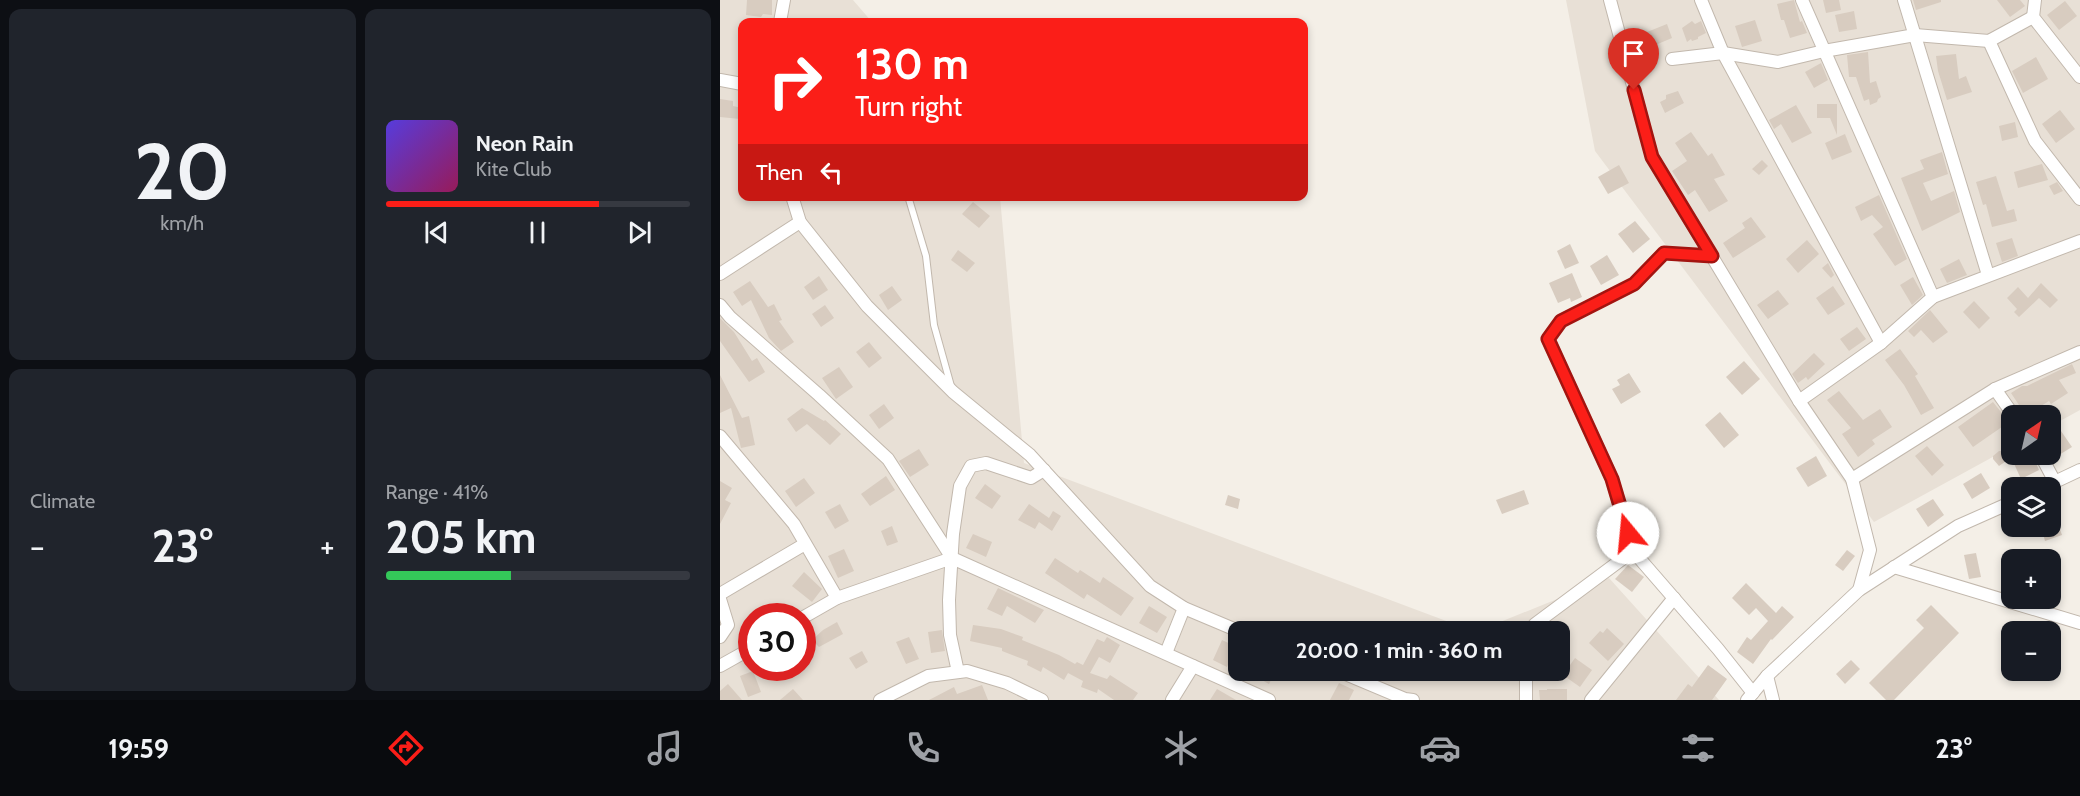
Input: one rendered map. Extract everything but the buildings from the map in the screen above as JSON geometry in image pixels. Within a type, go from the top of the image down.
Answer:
[{"type":"street","points":[[781,18],[784,0]]},
{"type":"street","points":[[1610,0],[1652,157],[1799,401],[1852,479],[1870,550],[1859,590]]},
{"type":"street","points":[[1701,0],[1723,53],[1881,343]]},
{"type":"street","points":[[1802,0],[1933,297]]},
{"type":"street","points":[[1904,0],[1988,275]]},
{"type":"street","points":[[2035,0],[2033,17],[2080,77]]},
{"type":"street","points":[[1672,59],[1723,53],[1778,62],[1824,51],[1915,35],[1989,41],[2033,17]]},
{"type":"street","points":[[1989,41],[2036,141],[2080,199]]},
{"type":"street","points":[[720,80],[738,83]]},
{"type":"street","points":[[794,201],[800,222],[867,306],[953,392],[1030,455],[1150,586],[1184,608],[1228,627]]},
{"type":"street","points":[[720,274],[800,222]]},
{"type":"street","points":[[1799,401],[1881,343],[1933,297],[2080,241]]},
{"type":"street","points":[[1712,256],[1664,253],[1634,284],[1561,321],[1548,339],[1612,479],[1633,551],[1674,598],[1750,697],[1767,676],[1859,590],[1958,526],[2001,507]]},
{"type":"street","points":[[720,305],[730,317],[888,459],[952,558],[1269,700]]},
{"type":"street","points":[[1852,479],[1995,389],[2080,352]]},
{"type":"street","points":[[1995,389],[2006,405]]},
{"type":"street","points":[[720,436],[794,524],[837,598]]},
{"type":"street","points":[[958,672],[950,635],[949,600],[953,534],[960,486],[971,466],[986,463],[1031,478],[1044,470]]},
{"type":"street","points":[[2061,479],[2080,470]]},
{"type":"street","points":[[720,594],[805,544]]},
{"type":"street","points":[[1539,621],[1633,551]]},
{"type":"street","points":[[816,610],[837,598],[952,558]]},
{"type":"street","points":[[1894,567],[2080,622]]},
{"type":"street","points":[[1591,700],[1674,598]]},
{"type":"street","points":[[720,599],[728,625],[720,637]]},
{"type":"street","points":[[1166,653],[1184,608]]},
{"type":"street","points":[[720,666],[738,656]]},
{"type":"street","points":[[1172,700],[1193,666]]},
{"type":"street","points":[[880,700],[928,676],[967,671],[1008,683],[1034,699]]},
{"type":"street","points":[[1767,676],[1773,700]]},
{"type":"street","points":[[1362,681],[1405,699],[1413,700]]},
{"type":"street","points":[[1526,681],[1526,700]]},
{"type":"lane","points":[[910,201],[926,256],[934,325],[953,392]]},
{"type":"shaded area","points":[[720,0],[853,0],[869,18],[738,18],[738,201],[1000,201],[1024,463],[1446,621],[1228,621],[1228,681],[1570,681],[1570,621],[1503,621],[1609,578],[1719,700],[720,700]]},
{"type":"shaded area","points":[[1566,0],[2080,0],[2080,410],[2061,420],[2061,405],[2001,405],[2001,452],[1874,522],[1595,151]]},
{"type":"route","points":[[1628,533],[1612,479],[1548,339],[1561,321],[1634,284],[1664,253],[1712,256],[1652,157],[1634,90]]}]
